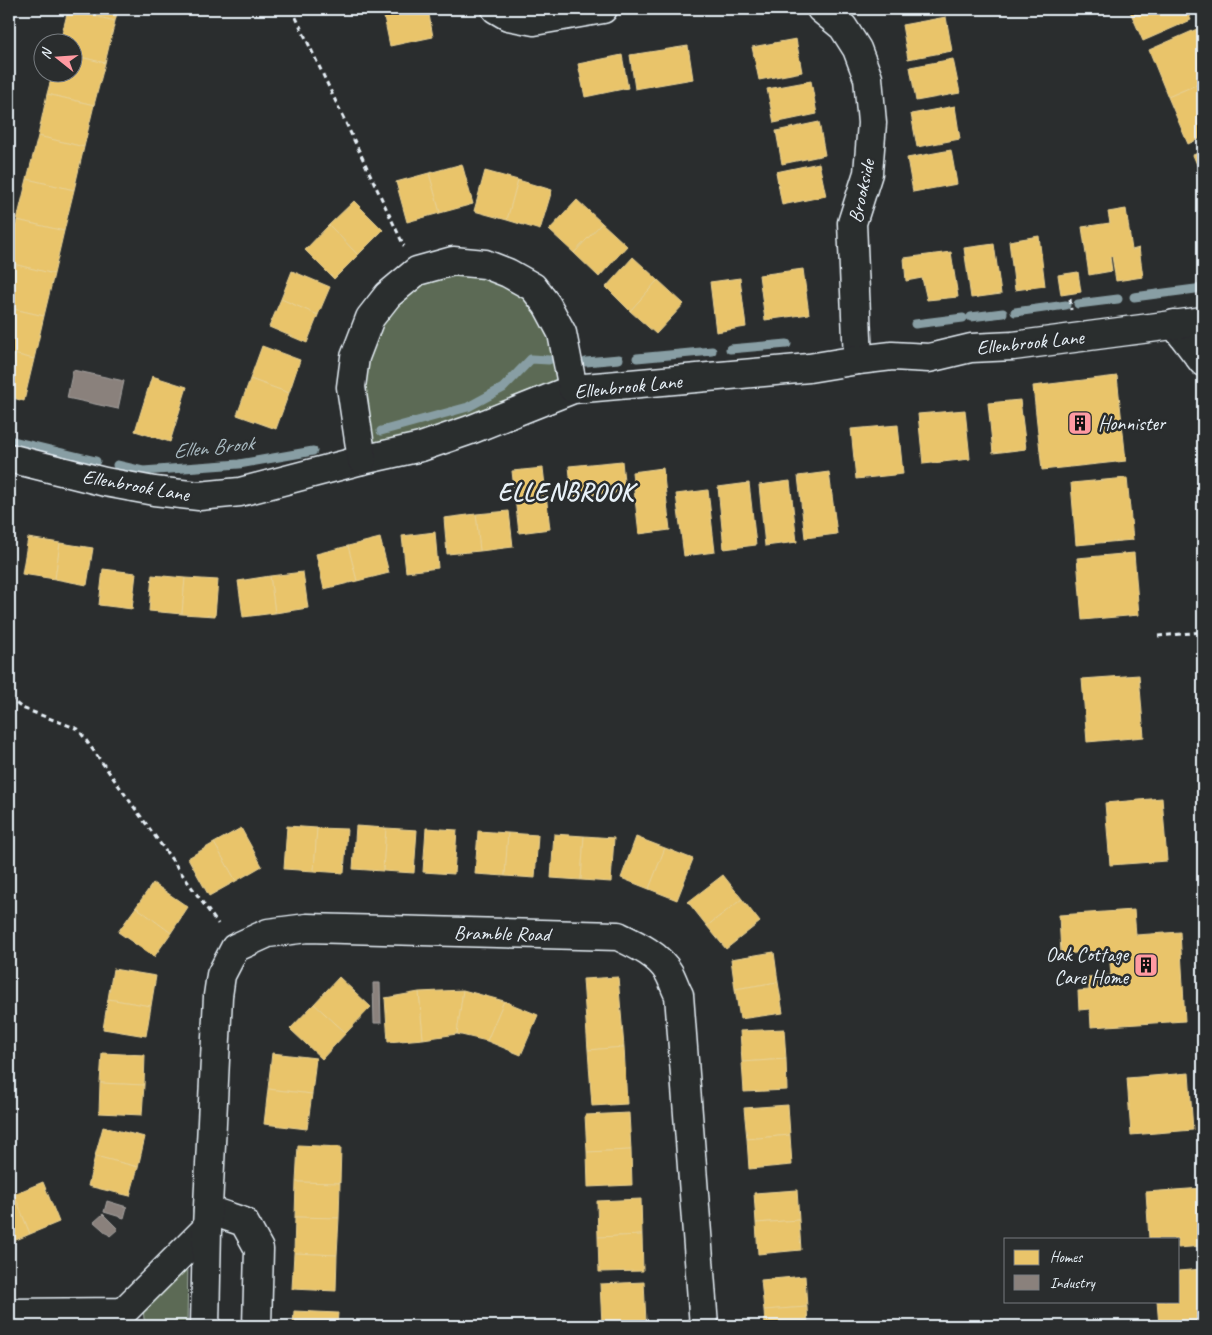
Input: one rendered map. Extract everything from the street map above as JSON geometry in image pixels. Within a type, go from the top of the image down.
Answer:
[{"type":"street","points":[[496,9],[508,16],[534,22],[603,9]]},
{"type":"street","name":"Brookside","points":[[821,9],[843,27],[857,49],[868,78],[872,123],[868,173],[852,223],[858,360]]},
{"type":"street","points":[[362,460],[351,387],[355,357],[370,318],[388,294],[416,271],[453,261],[485,264],[508,272],[532,287],[547,305],[562,333],[573,390]]},
{"type":"street","name":"Ellenbrook Lane","points":[[9,458],[105,482],[154,491],[199,496],[240,492],[362,460],[421,447],[573,390],[808,368],[892,356],[929,358],[971,348],[1013,346],[1203,321]]},
{"type":"street","points":[[1174,324],[1203,362]]},
{"type":"street","name":"Bramble Road","points":[[235,948],[268,933],[307,928],[618,936],[642,947],[668,972],[679,995],[704,1326]]},
{"type":"street","points":[[205,1326],[218,996],[221,975],[235,948]]},
{"type":"street","points":[[9,1313],[128,1319],[208,1219]]},
{"type":"street","points":[[208,1219],[244,1222],[259,1249],[257,1326]]},
{"type":"path","points":[[292,9],[416,271]]},
{"type":"path","points":[[1158,636],[1203,632]]},
{"type":"path","points":[[9,698],[22,708],[78,729],[235,948]]},
{"type":"green space","points":[[453,261],[533,287],[573,389],[362,460],[355,357],[370,318]]},
{"type":"green space","points":[[188,1265],[187,1326],[150,1326],[144,1319],[143,1307]]},
{"type":"building: Homes","points":[[68,9],[118,9],[115,21]]},
{"type":"building: Homes","points":[[402,9],[428,9],[433,37],[390,46],[383,12]]},
{"type":"building: Homes","points":[[1129,9],[1186,9],[1191,20],[1143,41]]},
{"type":"building: Homes","points":[[68,10],[115,21],[105,63],[82,57],[82,32],[62,32]]},
{"type":"building: Homes","points":[[946,17],[952,51],[908,59],[902,25]]},
{"type":"building: Homes","points":[[1197,29],[1203,44],[1203,82],[1168,97],[1149,50]]},
{"type":"building: Homes","points":[[796,39],[802,72],[759,80],[752,47]]},
{"type":"building: Homes","points":[[688,46],[693,79],[635,89],[630,55]]},
{"type":"building: Homes","points":[[622,55],[628,88],[585,97],[578,64]]},
{"type":"building: Homes","points":[[82,57],[105,63],[94,105],[47,94],[50,82],[82,82]]},
{"type":"building: Homes","points":[[953,59],[960,93],[916,101],[910,67]]},
{"type":"building: Homes","points":[[811,81],[817,114],[774,123],[767,89]]},
{"type":"building: Homes","points":[[1203,82],[1203,137],[1188,144],[1168,97]]},
{"type":"building: Homes","points":[[47,94],[94,105],[84,147],[38,136]]},
{"type":"building: Homes","points":[[955,106],[960,139],[917,147],[911,114]]},
{"type":"building: Homes","points":[[819,122],[825,155],[782,164],[776,131]]},
{"type":"building: Homes","points":[[38,136],[84,147],[74,190],[27,179]]},
{"type":"building: Homes","points":[[951,150],[957,184],[913,192],[907,158]]},
{"type":"building: Homes","points":[[1203,151],[1203,179],[1193,155]]},
{"type":"building: Homes","points":[[819,163],[826,196],[782,205],[776,172]]},
{"type":"building: Homes","points":[[462,164],[473,204],[440,213],[429,173]]},
{"type":"building: Homes","points":[[485,171],[518,180],[507,220],[474,211]]},
{"type":"building: Homes","points":[[429,173],[440,213],[407,222],[396,182]]},
{"type":"building: Homes","points":[[27,179],[74,190],[64,231],[17,220]]},
{"type":"building: Homes","points":[[518,180],[552,190],[540,230],[507,220]]},
{"type":"building: Homes","points":[[577,200],[602,223],[574,253],[549,230]]},
{"type":"building: Homes","points":[[354,201],[383,230],[358,255],[329,225]]},
{"type":"building: Homes","points":[[1126,209],[1132,250],[1139,248],[1143,277],[1116,281],[1112,256],[1110,257],[1112,271],[1089,275],[1082,227],[1110,223],[1108,212]]},
{"type":"building: Homes","points":[[17,220],[64,231],[54,274],[9,263]]},
{"type":"building: Homes","points":[[602,223],[627,246],[599,277],[574,253]]},
{"type":"building: Homes","points":[[329,225],[358,255],[334,279],[305,250]]},
{"type":"building: Homes","points":[[1039,236],[1045,286],[1015,290],[1009,241]]},
{"type":"building: Homes","points":[[994,244],[1001,294],[971,298],[964,248]]},
{"type":"building: Homes","points":[[951,252],[958,297],[927,300],[922,278],[906,281],[904,258]]},
{"type":"building: Homes","points":[[633,257],[658,280],[630,311],[606,287]]},
{"type":"building: Homes","points":[[9,263],[54,274],[44,316],[9,308]]},
{"type":"building: Homes","points":[[803,269],[809,314],[765,320],[759,275]]},
{"type":"building: Homes","points":[[292,271],[330,287],[318,315],[281,299]]},
{"type":"building: Homes","points":[[1078,272],[1081,292],[1061,295],[1058,275]]},
{"type":"building: Homes","points":[[740,278],[746,327],[716,332],[710,282]]},
{"type":"building: Homes","points":[[658,280],[684,304],[656,334],[630,311]]},
{"type":"building: Homes","points":[[281,299],[318,315],[307,343],[269,327]]},
{"type":"building: Homes","points":[[9,308],[44,316],[34,359],[9,353]]},
{"type":"building: Homes","points":[[262,346],[300,360],[289,393],[250,379]]},
{"type":"building: Homes","points":[[9,353],[34,359],[24,401],[9,397]]},
{"type":"building: Homes","points":[[152,376],[187,387],[170,442],[135,431]]},
{"type":"building: Homes","name":"Honnister","points":[[1117,376],[1126,461],[1042,470],[1033,386]]},
{"type":"building: Homes","points":[[250,379],[289,393],[276,429],[237,415]]},
{"type":"building: Homes","points":[[1020,400],[1026,449],[993,453],[988,403]]},
{"type":"building: Homes","points":[[965,410],[970,459],[923,464],[918,414]]},
{"type":"building: Homes","points":[[898,425],[903,474],[856,479],[851,429]]},
{"type":"building: Homes","points":[[622,461],[625,492],[572,497],[569,466]]},
{"type":"building: Homes","points":[[543,468],[550,529],[519,533],[512,471]]},
{"type":"building: Homes","points":[[663,468],[670,530],[639,534],[632,472]]},
{"type":"building: Homes","points":[[829,472],[837,534],[805,538],[798,476]]},
{"type":"building: Homes","points":[[1127,478],[1133,540],[1076,545],[1071,483]]},
{"type":"building: Homes","points":[[790,481],[797,542],[765,546],[759,485]]},
{"type":"building: Homes","points":[[749,483],[756,545],[724,549],[718,487]]},
{"type":"building: Homes","points":[[708,490],[715,552],[684,556],[676,494]]},
{"type":"building: Homes","points":[[509,511],[513,547],[480,551],[476,514]]},
{"type":"building: Homes","points":[[476,514],[480,551],[447,554],[444,518]]},
{"type":"building: Homes","points":[[435,532],[438,568],[406,572],[402,536]]},
{"type":"building: Homes","points":[[28,538],[60,543],[55,579],[22,574]]},
{"type":"building: Homes","points":[[380,538],[389,573],[357,581],[348,546]]},
{"type":"building: Homes","points":[[60,543],[93,548],[87,585],[55,579]]},
{"type":"building: Homes","points":[[348,546],[357,581],[324,589],[316,554]]},
{"type":"building: Homes","points":[[1134,553],[1139,615],[1082,620],[1077,558]]},
{"type":"building: Homes","points":[[103,569],[136,573],[132,609],[99,605]]},
{"type":"building: Homes","points":[[303,572],[308,608],[275,613],[270,576]]},
{"type":"building: Homes","points":[[152,575],[185,578],[182,614],[149,611]]},
{"type":"building: Homes","points":[[270,576],[275,613],[243,617],[238,581]]},
{"type":"building: Homes","points":[[185,578],[218,580],[215,616],[182,614]]},
{"type":"building: Homes","points":[[1139,675],[1144,737],[1087,742],[1082,679]]},
{"type":"building: Homes","points":[[1162,798],[1167,861],[1110,865],[1105,803]]},
{"type":"building: Homes","points":[[287,826],[317,828],[314,871],[284,869]]},
{"type":"building: Homes","points":[[356,826],[386,828],[383,871],[353,869]]},
{"type":"building: Homes","points":[[241,828],[262,866],[236,881],[214,843]]},
{"type":"building: Homes","points":[[317,828],[347,829],[344,873],[314,871]]},
{"type":"building: Homes","points":[[386,828],[417,830],[414,873],[383,871]]},
{"type":"building: Homes","points":[[426,828],[457,830],[454,874],[423,872]]},
{"type":"building: Homes","points":[[478,831],[508,833],[505,876],[475,874]]},
{"type":"building: Homes","points":[[508,833],[538,835],[535,878],[505,876]]},
{"type":"building: Homes","points":[[554,834],[584,836],[581,880],[551,878]]},
{"type":"building: Homes","points":[[584,836],[614,838],[611,882],[581,880]]},
{"type":"building: Homes","points":[[636,837],[665,848],[649,889],[621,878]]},
{"type":"building: Homes","points":[[214,843],[236,881],[209,896],[188,858]]},
{"type":"building: Homes","points":[[665,848],[693,859],[677,900],[649,889]]},
{"type":"building: Homes","points":[[723,875],[742,899],[707,926],[688,902]]},
{"type":"building: Homes","points":[[153,883],[188,907],[171,933],[136,907]]},
{"type":"building: Homes","points":[[742,899],[760,922],[726,949],[707,926]]},
{"type":"building: Homes","points":[[136,907],[171,933],[154,957],[118,932]]},
{"type":"building: Homes","name":"Oak Cottage Care Home","points":[[1134,910],[1136,935],[1180,932],[1185,1021],[1091,1027],[1090,1009],[1079,1010],[1078,991],[1089,990],[1088,977],[1111,975],[1109,951],[1061,954],[1059,915]]},
{"type":"building: Homes","points":[[774,952],[778,982],[735,989],[731,959]]},
{"type":"building: Homes","points":[[113,969],[156,976],[151,1006],[108,999]]},
{"type":"building: Homes","points":[[339,977],[371,1007],[346,1033],[314,1004]]},
{"type":"building: Homes","points":[[618,977],[624,1047],[588,1050],[583,979]]},
{"type":"building: Homes","points":[[778,982],[783,1013],[740,1019],[735,989]]},
{"type":"building: Homes","points":[[463,990],[457,1034],[423,1039],[419,992]]},
{"type":"building: Homes","points":[[463,990],[504,1001],[487,1041],[457,1034]]},
{"type":"building: Homes","points":[[419,992],[423,1039],[388,1042],[385,998]]},
{"type":"building: Homes","points":[[108,999],[151,1006],[146,1036],[103,1029]]},
{"type":"building: Homes","points":[[504,1001],[538,1015],[521,1055],[487,1041]]},
{"type":"building: Homes","points":[[314,1004],[346,1033],[322,1059],[290,1029]]},
{"type":"building: Homes","points":[[784,1029],[786,1059],[742,1062],[740,1031]]},
{"type":"building: Homes","points":[[624,1047],[627,1104],[592,1106],[588,1050]]},
{"type":"building: Homes","points":[[102,1053],[145,1055],[144,1085],[100,1083]]},
{"type":"building: Homes","points":[[272,1053],[316,1058],[312,1094],[268,1089]]},
{"type":"building: Homes","points":[[786,1059],[787,1090],[744,1092],[742,1062]]},
{"type":"building: Homes","points":[[1189,1073],[1193,1130],[1131,1135],[1127,1078]]},
{"type":"building: Homes","points":[[100,1083],[144,1085],[142,1115],[99,1113]]},
{"type":"building: Homes","points":[[268,1089],[312,1094],[307,1129],[264,1124]]},
{"type":"building: Homes","points":[[788,1105],[790,1135],[747,1139],[744,1108]]},
{"type":"building: Homes","points":[[629,1113],[631,1150],[587,1152],[585,1115]]},
{"type":"building: Homes","points":[[103,1127],[145,1137],[138,1167],[95,1156]]},
{"type":"building: Homes","points":[[790,1135],[792,1165],[749,1169],[747,1139]]},
{"type":"building: Homes","points":[[298,1145],[341,1147],[340,1183],[296,1182]]},
{"type":"building: Homes","points":[[631,1150],[632,1185],[588,1187],[587,1152]]},
{"type":"building: Homes","points":[[95,1156],[138,1167],[130,1196],[88,1186]]},
{"type":"building: Homes","points":[[43,1182],[59,1222],[30,1234],[14,1194]]},
{"type":"building: Homes","points":[[296,1182],[340,1183],[339,1218],[295,1217]]},
{"type":"building: Homes","points":[[1203,1188],[1203,1246],[1180,1248],[1180,1238],[1149,1238],[1146,1192]]},
{"type":"building: Homes","points":[[797,1190],[799,1220],[756,1223],[754,1193]]},
{"type":"building: Homes","points":[[14,1194],[30,1234],[9,1243],[9,1197]]},
{"type":"building: Homes","points":[[641,1199],[642,1235],[598,1237],[597,1201]]},
{"type":"building: Homes","points":[[295,1217],[339,1218],[337,1255],[294,1253]]},
{"type":"building: Homes","points":[[799,1220],[801,1250],[758,1254],[756,1223]]},
{"type":"building: Homes","points":[[642,1235],[643,1271],[599,1272],[598,1237]]},
{"type":"building: Homes","points":[[294,1253],[337,1255],[336,1291],[292,1289]]},
{"type":"building: Homes","points":[[1203,1269],[1203,1326],[1159,1326],[1157,1302],[1180,1302],[1180,1271]]},
{"type":"building: Homes","points":[[805,1276],[807,1307],[764,1310],[761,1280]]},
{"type":"building: Homes","points":[[644,1282],[646,1322],[602,1324],[600,1284]]},
{"type":"building: Homes","points":[[807,1307],[808,1326],[765,1326],[764,1310]]},
{"type":"building: Homes","points":[[294,1311],[338,1313],[337,1326],[293,1326]]},
{"type":"building: Homes","points":[[646,1322],[646,1326],[602,1326],[602,1324]]},
{"type":"building: Industry","points":[[73,370],[124,381],[118,409],[67,398]]},
{"type":"building: Industry","points":[[373,983],[380,983],[381,1023],[374,1023]]},
{"type":"building: Industry","points":[[107,1201],[127,1207],[124,1218],[104,1212]]},
{"type":"building: Industry","points":[[103,1214],[118,1229],[110,1236],[94,1222]]},
{"type":"waterway","name":"Ellen Brook","points":[[1134,297],[1203,288]]},
{"type":"waterway","name":"Ellen Brook","points":[[1078,304],[1118,299]]},
{"type":"waterway","name":"Ellen Brook","points":[[1015,312],[1066,305]]},
{"type":"waterway","name":"Ellen Brook","points":[[971,317],[1003,313]]},
{"type":"waterway","name":"Ellen Brook","points":[[915,324],[963,318]]},
{"type":"waterway","name":"Ellen Brook","points":[[730,349],[787,344]]},
{"type":"waterway","name":"Ellen Brook","points":[[637,358],[712,351]]},
{"type":"waterway","name":"Ellen Brook","points":[[381,431],[468,407],[503,388],[531,359],[549,360]]},
{"type":"waterway","name":"Ellen Brook","points":[[586,362],[619,359]]},
{"type":"waterway","name":"Ellen Brook","points":[[9,440],[96,461]]},
{"type":"waterway","name":"Ellen Brook","points":[[117,465],[143,471],[239,464],[313,451]]},
{"type":"place","name":"Honnister","points":[[1080,423]]},
{"type":"place","name":"Oak Cottage Care Home","points":[[1146,965]]},
{"type":"district","name":"ELLENBROOK","points":[[566,491]]}]
